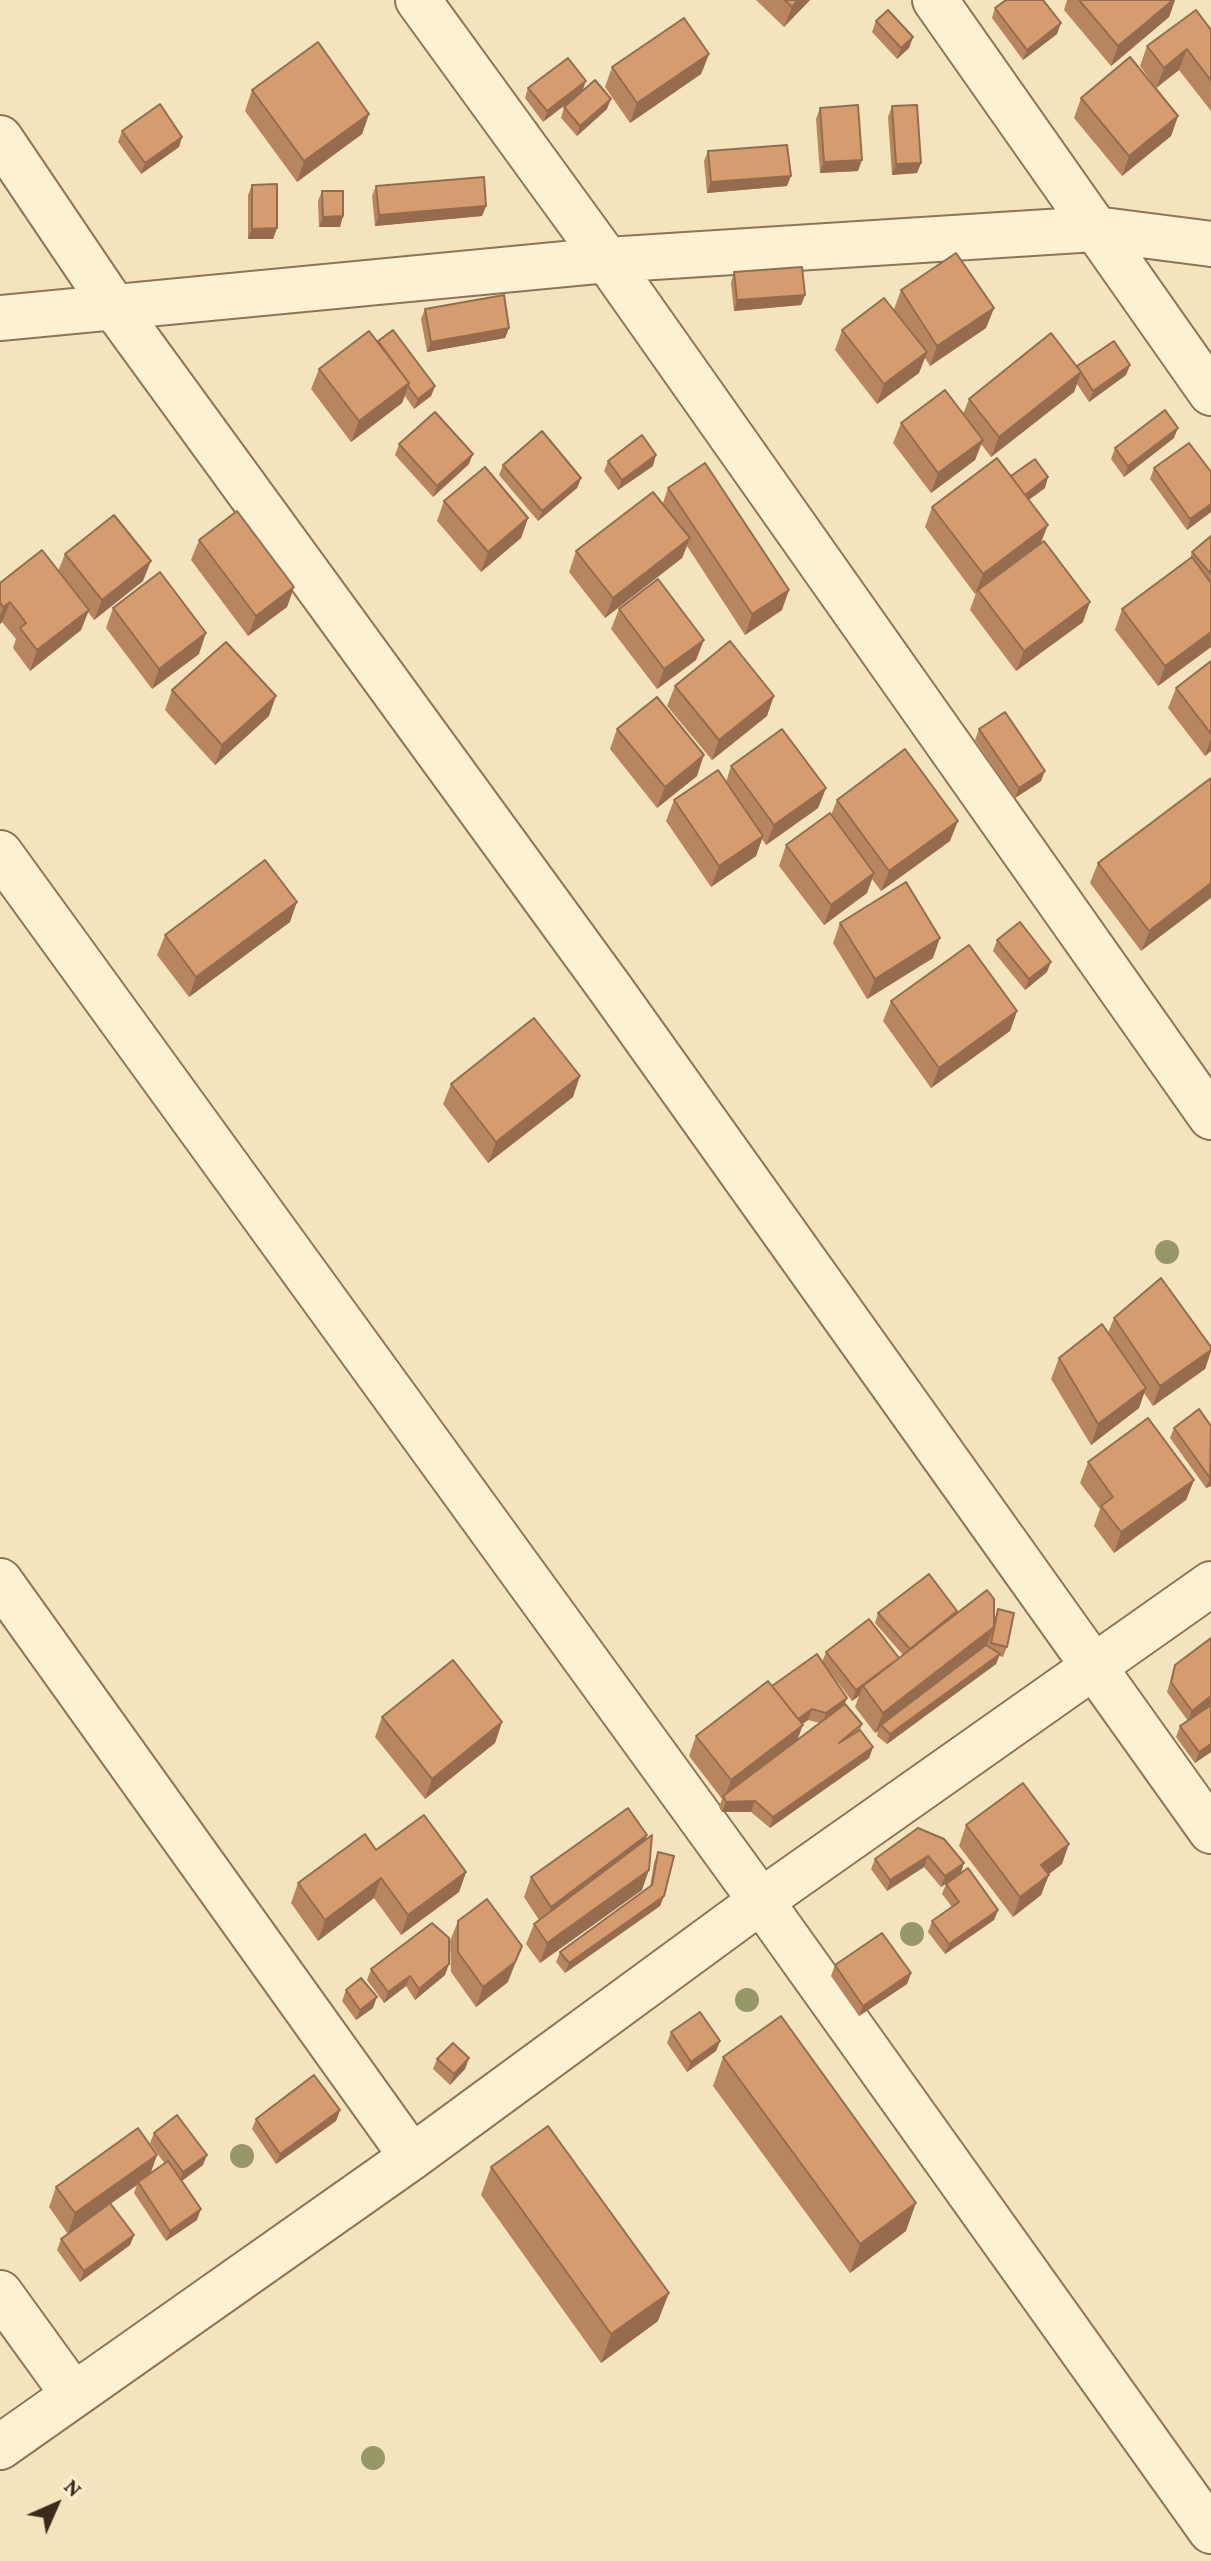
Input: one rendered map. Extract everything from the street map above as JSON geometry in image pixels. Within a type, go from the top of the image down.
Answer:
[{"type":"street","points":[[418,0],[607,260],[1211,1117]]},
{"type":"street","points":[[935,0],[1211,393]]},
{"type":"street","points":[[0,138],[114,307],[610,988],[1211,1831]]},
{"type":"street","points":[[0,318],[607,260],[1095,229],[1211,244]]},
{"type":"street","points":[[0,853],[761,1901],[1211,2531]]},
{"type":"street","points":[[0,1581],[412,2157]]},
{"type":"street","points":[[0,2447],[412,2157],[761,1901],[1211,1584]]},
{"type":"street","points":[[0,2293],[73,2394]]},
{"type":"building","points":[[785,0],[798,0],[792,7]]},
{"type":"building","points":[[1006,0],[1043,0],[1061,23],[1027,50],[995,8]]},
{"type":"building","points":[[1079,0],[1173,0],[1118,46]]},
{"type":"building","points":[[888,10],[913,37],[901,48],[876,21]]},
{"type":"building","points":[[1196,10],[1211,30],[1211,81],[1187,49],[1164,68],[1147,46]]},
{"type":"building","points":[[684,18],[709,54],[637,103],[612,67]]},
{"type":"building","points":[[318,42],[369,114],[304,161],[252,90]]},
{"type":"building","points":[[1130,57],[1178,116],[1129,156],[1081,98]]},
{"type":"building","points":[[568,58],[586,81],[547,111],[528,88]]},
{"type":"building","points":[[595,80],[611,99],[580,126],[564,107]]},
{"type":"building","points":[[160,104],[182,137],[145,163],[122,131]]},
{"type":"building","points":[[858,105],[862,160],[824,162],[820,108]]},
{"type":"building","points":[[917,105],[921,163],[896,164],[892,106]]},
{"type":"building","points":[[787,145],[791,176],[711,182],[708,151]]},
{"type":"building","points":[[484,177],[486,206],[379,215],[376,186]]},
{"type":"building","points":[[277,184],[277,228],[252,229],[252,185]]},
{"type":"building","points":[[322,191],[343,191],[343,216],[323,217]]},
{"type":"building","points":[[956,253],[994,308],[937,346],[901,290]]},
{"type":"building","points":[[802,267],[805,295],[737,300],[734,272]]},
{"type":"building","points":[[504,295],[509,328],[431,342],[425,309]]},
{"type":"building","points":[[884,298],[927,352],[884,384],[842,330]]},
{"type":"building","points":[[393,330],[435,386],[418,399],[378,341]]},
{"type":"building","points":[[369,331],[409,383],[359,421],[319,369]]},
{"type":"building","points":[[1051,333],[1081,372],[999,437],[969,399]]},
{"type":"building","points":[[1114,341],[1130,365],[1093,391],[1077,366]]},
{"type":"building","points":[[945,390],[983,440],[938,473],[901,423]]},
{"type":"building","points":[[1165,410],[1178,428],[1128,466],[1115,448]]},
{"type":"building","points":[[435,412],[473,454],[437,486],[399,444]]},
{"type":"building","points":[[542,431],[581,478],[542,511],[503,465]]},
{"type":"building","points":[[642,435],[656,455],[622,480],[608,461]]},
{"type":"building","points":[[1189,443],[1211,472],[1211,504],[1190,519],[1154,468]]},
{"type":"building","points":[[997,458],[1048,525],[983,574],[932,507]]},
{"type":"building","points":[[1035,459],[1048,477],[1025,495],[1011,476]]},
{"type":"building","points":[[705,463],[789,590],[752,614],[668,488]]},
{"type":"building","points":[[485,467],[528,518],[488,552],[444,501]]},
{"type":"building","points":[[653,492],[690,538],[613,598],[576,551]]},
{"type":"building","points":[[237,511],[294,587],[256,616],[199,540]]},
{"type":"building","points":[[114,515],[151,561],[102,600],[65,554]]},
{"type":"building","points":[[1211,536],[1211,574],[1192,552]]},
{"type":"building","points":[[1044,541],[1090,602],[1024,651],[978,590]]},
{"type":"building","points":[[42,550],[89,610],[37,650],[20,628],[26,623],[10,602],[3,607],[0,602],[0,583]]},
{"type":"building","points":[[1192,557],[1211,583],[1211,632],[1165,666],[1122,609]]},
{"type":"building","points":[[160,572],[206,633],[159,669],[113,608]]},
{"type":"building","points":[[658,579],[704,640],[664,669],[619,609]]},
{"type":"building","points":[[730,641],[774,696],[719,740],[675,686]]},
{"type":"building","points":[[226,642],[276,696],[222,745],[172,690]]},
{"type":"building","points":[[1211,661],[1211,734],[1176,688]]},
{"type":"building","points":[[657,697],[704,755],[665,787],[617,729]]},
{"type":"building","points":[[1005,712],[1045,771],[1019,788],[979,729]]},
{"type":"building","points":[[782,729],[826,788],[774,825],[731,766]]},
{"type":"building","points":[[905,749],[958,821],[889,871],[837,800]]},
{"type":"building","points":[[718,770],[763,836],[719,866],[674,800]]},
{"type":"building","points":[[1211,778],[1211,883],[1149,931],[1098,863]]},
{"type":"building","points":[[830,813],[874,873],[831,905],[786,845]]},
{"type":"building","points":[[265,860],[297,902],[196,977],[165,935]]},
{"type":"building","points":[[906,882],[940,938],[875,979],[840,923]]},
{"type":"building","points":[[1020,922],[1051,962],[1029,979],[997,940]]},
{"type":"building","points":[[969,945],[1017,1011],[939,1068],[891,1001]]},
{"type":"building","points":[[534,1018],[580,1076],[496,1142],[451,1084]]},
{"type":"building","points":[[1161,1278],[1211,1350],[1160,1386],[1114,1318]]},
{"type":"building","points":[[1102,1324],[1146,1388],[1098,1424],[1059,1358]]},
{"type":"building","points":[[1199,1409],[1211,1426],[1210,1478],[1174,1428]]},
{"type":"building","points":[[1148,1418],[1194,1480],[1121,1532],[1101,1506],[1113,1497],[1088,1462]]},
{"type":"building","points":[[929,1574],[957,1611],[910,1649],[878,1613]]},
{"type":"building","points":[[987,1590],[994,1599],[994,1627],[883,1713],[863,1686]]},
{"type":"building","points":[[998,1609],[1014,1613],[1007,1647],[991,1643]]},
{"type":"building","points":[[869,1619],[899,1658],[856,1690],[826,1652]]},
{"type":"building","points":[[1211,1638],[1211,1696],[1192,1711],[1171,1682],[1175,1665]]},
{"type":"building","points":[[986,1645],[1000,1654],[890,1734],[881,1725]]},
{"type":"building","points":[[817,1654],[847,1698],[826,1713],[812,1709],[798,1719],[772,1686]]},
{"type":"building","points":[[453,1660],[502,1722],[432,1779],[382,1717]]},
{"type":"building","points":[[768,1681],[803,1725],[731,1780],[696,1736]]},
{"type":"building","points":[[845,1704],[862,1724],[839,1743],[860,1730],[873,1747],[773,1817],[755,1801],[726,1802],[723,1796]]},
{"type":"building","points":[[1211,1705],[1211,1744],[1199,1752],[1180,1726]]},
{"type":"building","points":[[1023,1783],[1069,1844],[1041,1865],[1049,1875],[1020,1897],[966,1825]]},
{"type":"building","points":[[628,1808],[647,1835],[551,1907],[531,1877]]},
{"type":"building","points":[[424,1815],[466,1872],[408,1915],[381,1878],[325,1920],[298,1883],[365,1834],[376,1850]]},
{"type":"building","points":[[918,1828],[944,1839],[964,1863],[945,1876],[928,1856],[890,1880],[875,1859]]},
{"type":"building","points":[[652,1835],[649,1870],[547,1943],[534,1924]]},
{"type":"building","points":[[658,1852],[674,1856],[664,1896],[569,1963],[560,1952],[652,1885]]},
{"type":"building","points":[[968,1868],[998,1910],[949,1944],[932,1921],[959,1902],[946,1884]]},
{"type":"building","points":[[487,1899],[522,1946],[515,1962],[483,1987],[458,1952],[458,1921]]},
{"type":"building","points":[[432,1923],[449,1938],[449,1964],[419,1989],[410,1976],[388,1992],[371,1969]]},
{"type":"building","points":[[882,1933],[911,1973],[863,2006],[835,1965]]},
{"type":"building","points":[[361,1978],[377,1997],[360,2010],[346,1990]]},
{"type":"building","points":[[700,2012],[720,2041],[691,2062],[671,2032]]},
{"type":"building","points":[[781,2016],[916,2203],[860,2244],[723,2057]]},
{"type":"building","points":[[453,2043],[469,2058],[454,2074],[437,2059]]},
{"type":"building","points":[[314,2075],[340,2110],[280,2154],[256,2119]]},
{"type":"building","points":[[177,2115],[207,2155],[183,2172],[154,2133]]},
{"type":"building","points":[[548,2126],[669,2293],[611,2334],[491,2167]]},
{"type":"building","points":[[138,2128],[157,2155],[75,2213],[56,2187]]},
{"type":"building","points":[[168,2161],[201,2209],[170,2231],[138,2182]]},
{"type":"building","points":[[110,2203],[134,2235],[84,2271],[61,2239]]}]
